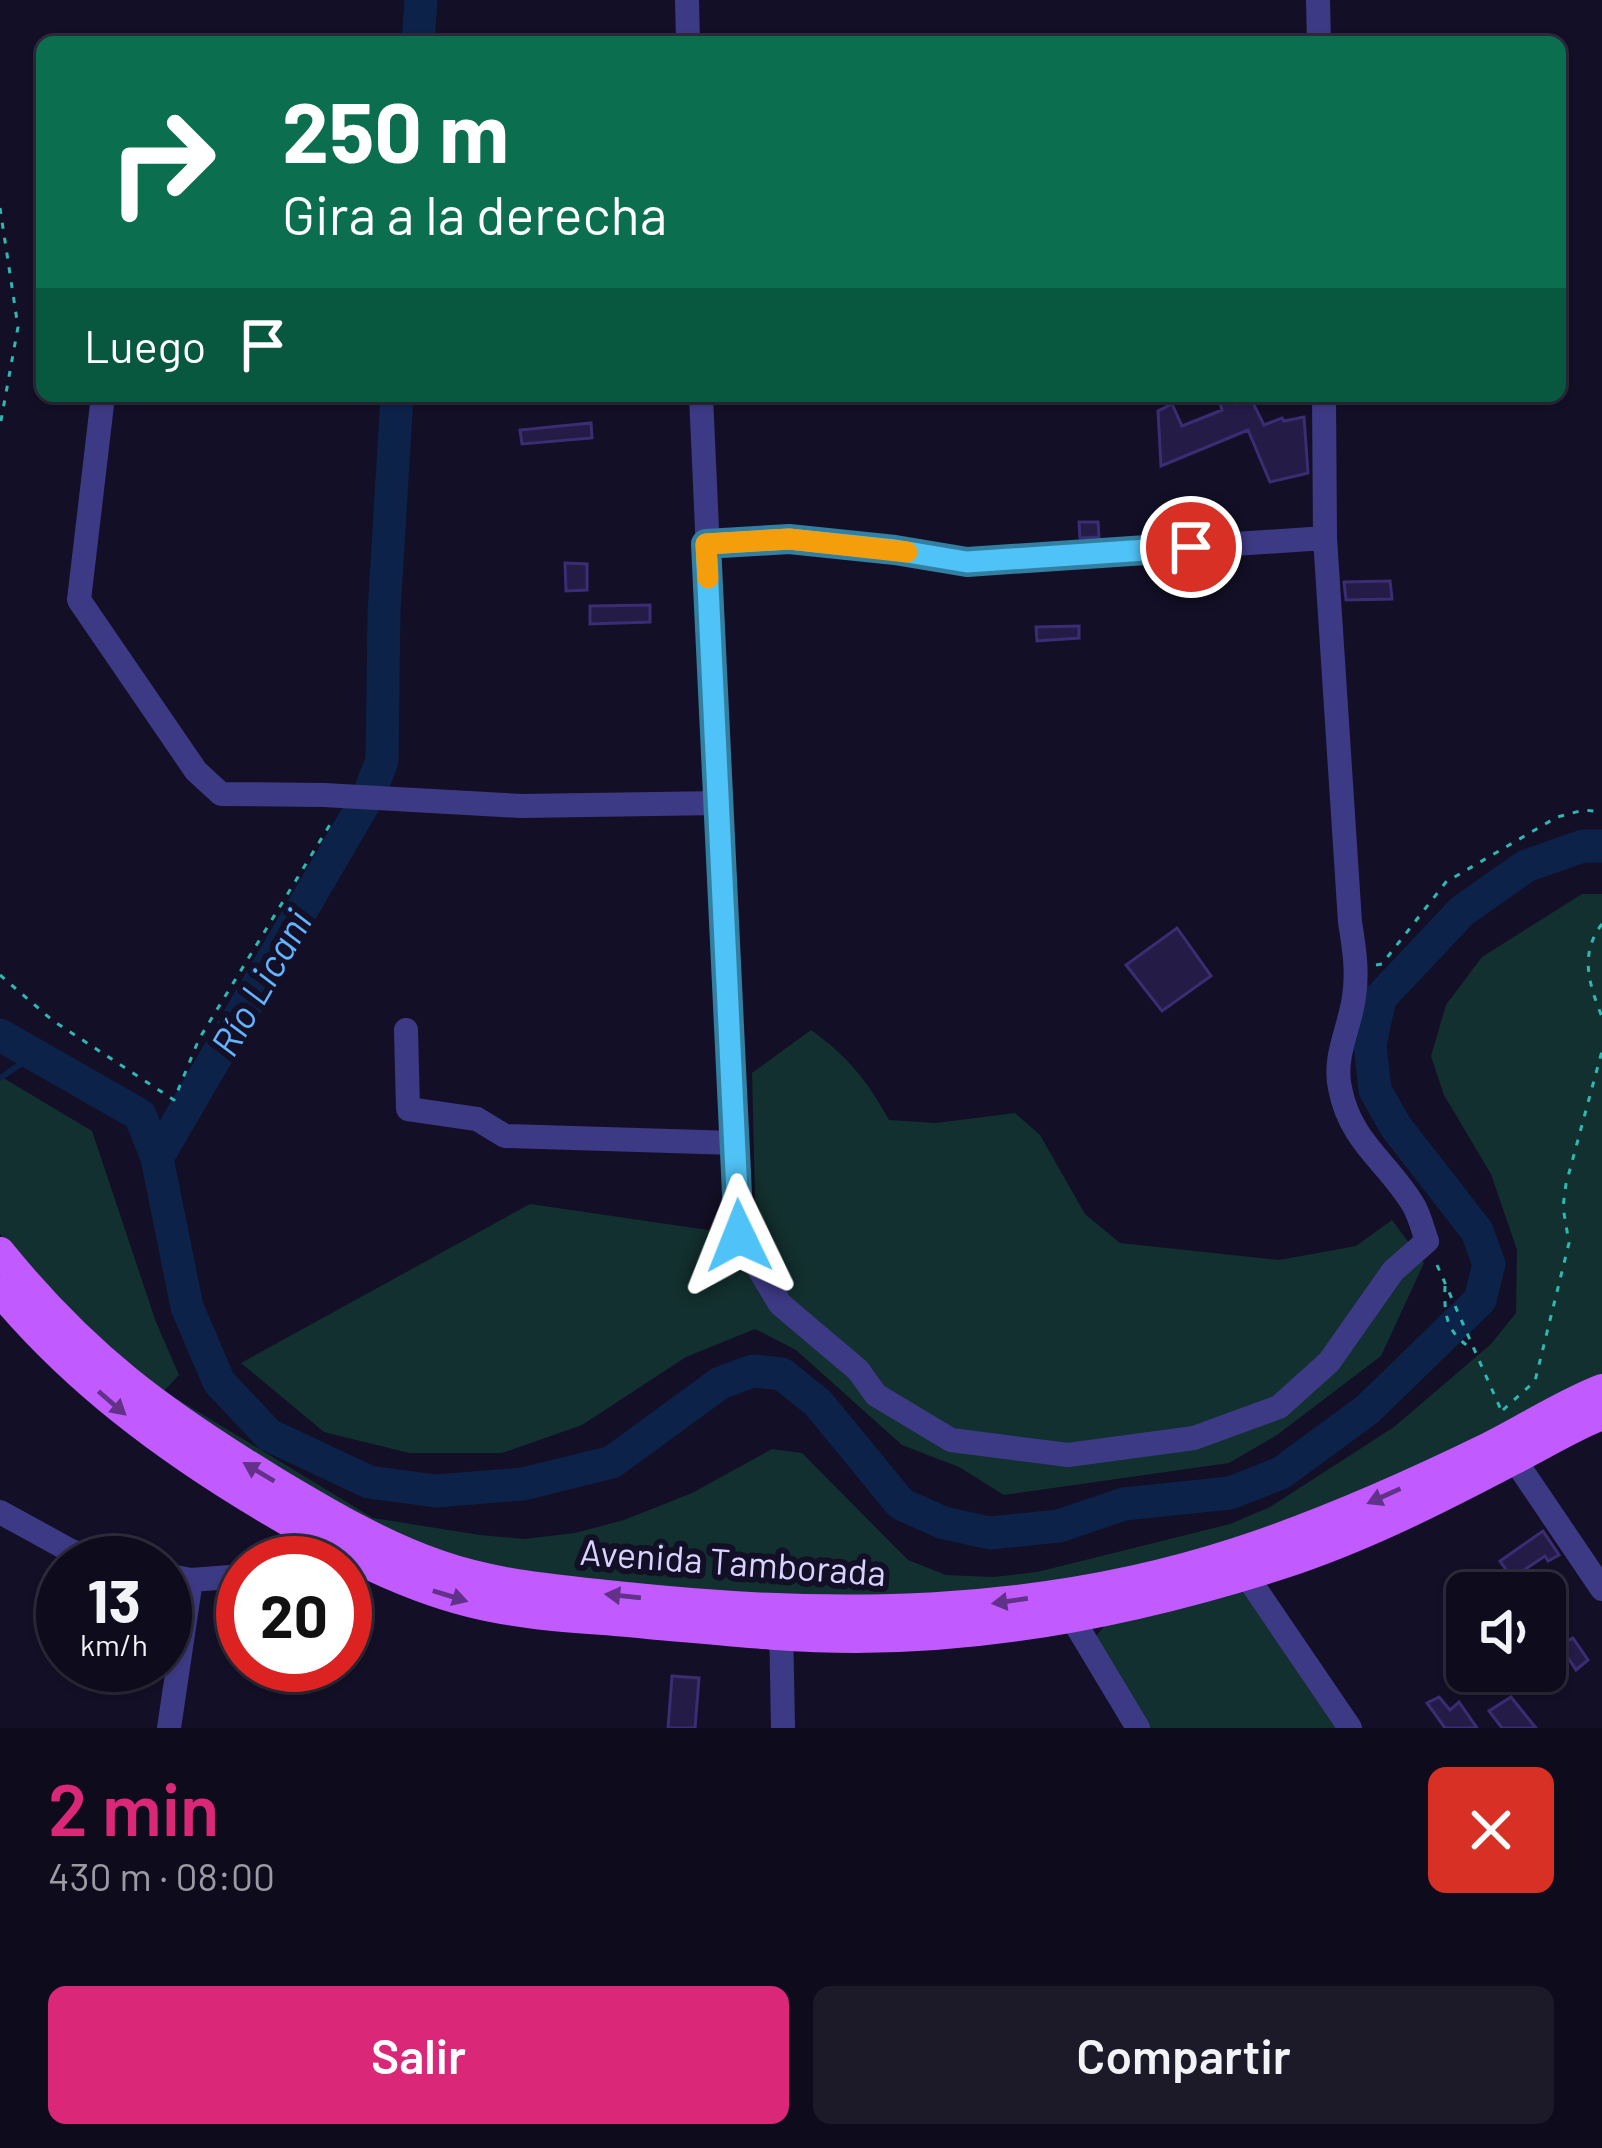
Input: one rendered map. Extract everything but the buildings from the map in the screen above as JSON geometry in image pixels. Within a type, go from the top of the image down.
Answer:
[{"type":"main road","name":"Avenida Tamborada","points":[[0,1252],[65,1328],[149,1401],[289,1490],[397,1550],[508,1582],[782,1623],[938,1609],[1169,1572],[1308,1528],[1602,1389]]},
{"type":"main road","name":"Avenida Tamborada","points":[[0,1291],[76,1371],[134,1422],[302,1536]]},
{"type":"main road","name":"Avenida Tamborada","points":[[372,1571],[515,1611],[782,1623],[917,1635],[1072,1618],[1246,1574],[1368,1530],[1506,1437],[1602,1415]]},
{"type":"street","points":[[687,0],[688,36]]},
{"type":"street","points":[[1318,0],[1319,36]]},
{"type":"street","points":[[102,402],[80,600],[196,771],[221,794],[520,806],[721,802]]},
{"type":"street","points":[[701,402],[739,1236],[780,1304],[858,1370],[876,1395],[950,1440],[1068,1455],[1194,1438],[1279,1407],[1329,1362],[1393,1271],[1427,1241],[1415,1209],[1363,1145],[1338,1082],[1357,967],[1350,922],[1325,538],[1324,402]]},
{"type":"street","points":[[706,544],[789,539],[967,562],[1325,538]]},
{"type":"street","points":[[406,1030],[408,1109],[477,1119],[505,1136],[735,1143]]},
{"type":"street","points":[[1506,1437],[1602,1589]]},
{"type":"street","points":[[0,1513],[43,1536]]},
{"type":"street","points":[[1246,1574],[1351,1728]]},
{"type":"street","points":[[1072,1618],[1138,1728]]},
{"type":"street","points":[[782,1623],[783,1728]]},
{"type":"street","points":[[169,1728],[171,1692]]},
{"type":"path","points":[[0,208],[18,327],[0,426]]},
{"type":"path","points":[[0,975],[52,1020],[174,1100],[199,1040],[347,796]]},
{"type":"path","points":[[1357,967],[1382,964],[1446,882],[1557,817],[1584,810],[1602,812]]},
{"type":"path","points":[[1602,924],[1589,942],[1588,982],[1602,1017]]},
{"type":"path","points":[[1506,1437],[1535,1381],[1570,1243],[1563,1208],[1566,1184],[1602,1051]]},
{"type":"path","points":[[1427,1241],[1491,1389]]},
{"type":"path","points":[[1445,1284],[1444,1316],[1455,1338],[1474,1350]]},
{"type":"green space","points":[[1582,894],[1602,894],[1602,1378],[1432,1465],[1199,1553],[1022,1589],[766,1599],[507,1571],[458,1560],[336,1509],[130,1373],[35,1279],[0,1234],[0,1076],[92,1131],[156,1322],[179,1375],[164,1391],[373,1518],[524,1539],[575,1533],[692,1493],[772,1449],[802,1453],[908,1560],[946,1575],[1037,1572],[1230,1524],[1270,1507],[1394,1427],[1491,1344],[1516,1313],[1517,1250],[1491,1174],[1444,1095],[1431,1056],[1446,1005],[1482,957]]},
{"type":"green space","points":[[811,1030],[856,1070],[889,1120],[936,1123],[1015,1113],[1040,1135],[1085,1214],[1120,1243],[1279,1260],[1356,1246],[1392,1220],[1424,1263],[1381,1356],[1277,1435],[1229,1463],[1004,1495],[959,1467],[902,1445],[796,1350],[755,1329],[686,1357],[582,1425],[502,1453],[409,1453],[324,1432],[241,1363],[530,1204],[756,1237],[752,1073]]},
{"type":"green space","points":[[1250,1590],[1342,1728],[1148,1728],[1095,1638],[1104,1626]]},
{"type":"waterway","name":"Río Licani","points":[[418,36],[421,0]]},
{"type":"waterway","name":"Río Licani","points":[[372,786],[382,761],[384,613],[397,402]]},
{"type":"waterway","name":"Río Licani","points":[[157,1158],[363,805]]},
{"type":"waterway","points":[[0,1035],[140,1115],[157,1158],[187,1307],[219,1382],[269,1435],[369,1482],[436,1491],[523,1484],[612,1462],[720,1383],[753,1371],[782,1374],[818,1403],[901,1504],[944,1523],[990,1533],[1059,1526],[1124,1504],[1230,1493],[1281,1473],[1368,1409],[1480,1300],[1489,1264],[1477,1231],[1396,1127],[1375,1090],[1370,1044],[1380,998],[1462,911],[1526,866],[1583,846],[1602,846]]},
{"type":"waterway","points":[[0,1078],[34,1055]]},
{"type":"slow traffic","points":[[708,578],[706,544],[789,539],[907,552]]},
{"type":"route","points":[[739,1236],[706,544],[789,539],[967,562],[1191,547]]}]
